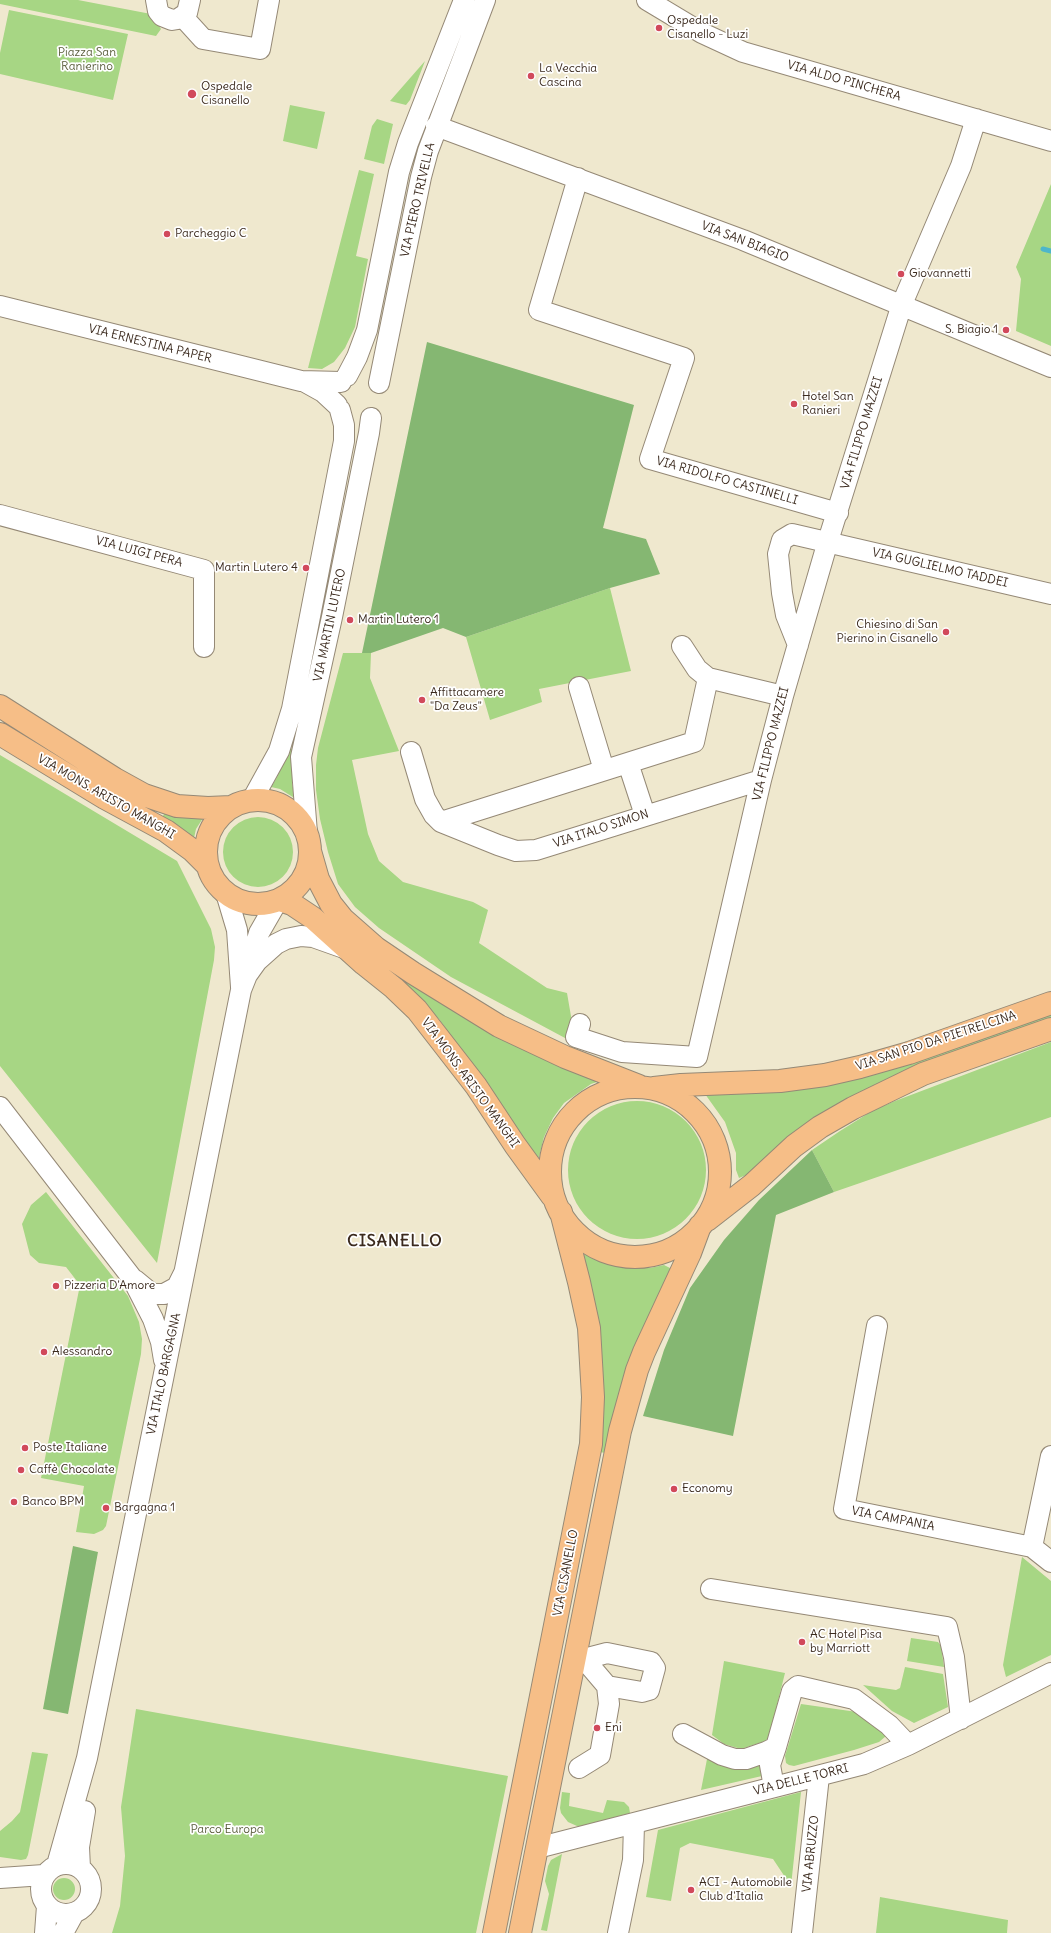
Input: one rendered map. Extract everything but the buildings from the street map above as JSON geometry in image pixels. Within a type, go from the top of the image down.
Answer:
[{"type":"main road","name":"VIA MONS. ARISTO MANGHI","points":[[0,706],[115,779],[144,795],[177,806],[208,808],[231,807]]},
{"type":"main road","name":"VIA MONS. ARISTO MANGHI","points":[[0,734],[81,785],[166,831],[192,850],[208,866]]},
{"type":"main road","points":[[309,842],[308,866],[302,880],[293,891],[279,900],[260,904],[248,903],[236,899],[226,893],[214,881],[208,866],[206,845],[210,832],[216,820],[231,807],[252,800],[267,800],[288,809],[300,820],[309,842],[318,879],[331,904],[343,919],[376,948],[413,973],[499,1026],[565,1057],[648,1088],[672,1095],[690,1107],[706,1124],[716,1146],[719,1157],[720,1180],[715,1203],[702,1225],[644,1352],[624,1417],[613,1465],[520,1933]]},
{"type":"main road","name":"VIA MONS. ARISTO MANGHI","points":[[279,900],[292,904],[313,918],[394,988],[426,1021],[476,1086],[515,1145],[559,1207],[571,1227],[583,1239],[606,1252],[623,1256],[648,1256],[665,1252],[687,1240],[702,1225]]},
{"type":"main road","name":"VIA SAN PIO DA PIETRELCINA","points":[[648,1088],[681,1085],[780,1081],[825,1075],[908,1053],[1051,1003]]},
{"type":"main road","name":"VIA SAN PIO DA PIETRELCINA","points":[[702,1225],[752,1186],[794,1146],[820,1127],[852,1108],[923,1074],[1051,1029]]},
{"type":"main road","name":"VIA CISANELLO","points":[[494,1933],[591,1444],[593,1397],[589,1328],[550,1172],[552,1154],[569,1119],[592,1099],[609,1091],[628,1087],[648,1088]]},
{"type":"street","points":[[156,0],[158,11],[162,16],[172,20],[186,8],[203,39],[260,49],[269,0]]},
{"type":"street","name":"VIA PIERO TRIVELLA","points":[[344,379],[357,357],[367,330],[399,172],[408,143],[464,0]]},
{"type":"street","name":"VIA PIERO TRIVELLA","points":[[378,383],[421,177],[436,126],[485,0]]},
{"type":"street","name":"VIA ALDO PINCHERA","points":[[651,2],[702,33],[743,52],[1051,141]]},
{"type":"street","name":"VIA FILIPPO MAZZEI","points":[[580,1024],[576,1037],[622,1052],[697,1057],[761,780],[783,696],[828,542],[902,304],[961,166],[976,120]]},
{"type":"street","name":"VIA SAN BIAGIO","points":[[436,126],[743,240],[902,304],[1051,367]]},
{"type":"street","name":"VIA RIDOLFO CASTINELLI","points":[[578,178],[539,310],[684,358],[650,459],[838,513]]},
{"type":"street","name":"VIA ERNESTINA PAPER","points":[[0,306],[301,381],[323,392],[339,408]]},
{"type":"street","points":[[354,373],[368,374],[378,383],[382,389],[382,402],[380,409],[371,418],[363,420],[350,418],[339,408],[336,393],[344,379],[354,373]]},
{"type":"street","name":"VIA ERNESTINA PAPER","points":[[301,381],[344,379]]},
{"type":"street","name":"VIA MARTIN LUTERO","points":[[252,800],[279,751],[292,709],[344,441],[344,425],[339,408]]},
{"type":"street","name":"VIA MARTIN LUTERO","points":[[309,842],[301,757],[370,433],[371,418]]},
{"type":"street","name":"VIA LUIGI PERA","points":[[0,515],[204,570],[204,647]]},
{"type":"street","name":"VIA GUGLIELMO TADDEI","points":[[798,645],[786,615],[778,554],[780,543],[784,538],[792,534],[1051,594]]},
{"type":"street","points":[[682,646],[697,669],[708,678],[783,696]]},
{"type":"street","points":[[411,752],[425,799],[434,815],[441,822],[694,742],[708,678]]},
{"type":"street","points":[[579,686],[604,770]]},
{"type":"street","points":[[628,763],[645,815]]},
{"type":"street","name":"VIA ITALO SIMON","points":[[441,822],[498,846],[523,851],[536,850],[761,780]]},
{"type":"street","name":"VIA ITALO BARGAGNA","points":[[226,893],[237,930],[244,983]]},
{"type":"street","name":"VIA ITALO BARGAGNA","points":[[51,1870],[87,1758],[244,983],[259,933],[279,900]]},
{"type":"street","name":"VIA ITALO BARGAGNA","points":[[244,983],[265,953],[276,944],[295,936],[313,937],[349,950]]},
{"type":"street","points":[[0,1107],[132,1278],[157,1328],[161,1342],[165,1371]]},
{"type":"street","points":[[132,1278],[152,1294],[164,1294],[171,1292],[179,1284],[187,1262]]},
{"type":"street","name":"VIA CAMPANIA","points":[[877,1326],[844,1509],[1032,1547]]},
{"type":"street","points":[[1051,1456],[1032,1547],[1051,1562]]},
{"type":"street","points":[[711,1589],[947,1627],[954,1657],[961,1719]]},
{"type":"street","name":"VIA DELLE TORRI","points":[[537,1848],[864,1764],[908,1745],[1051,1673]]},
{"type":"street","points":[[579,1768],[600,1755],[609,1704],[607,1686]]},
{"type":"street","points":[[774,1787],[770,1765],[792,1691],[798,1686],[854,1699],[889,1725],[908,1745]]},
{"type":"street","points":[[683,1734],[722,1755],[735,1759],[746,1759],[776,1748]]},
{"type":"street","name":"VIA ITALO BARGAGNA","points":[[80,1868],[79,1847],[86,1802],[87,1758]]},
{"type":"street","name":"VIA ABRUZZO","points":[[802,1933],[819,1776]]},
{"type":"street","points":[[618,1933],[633,1860],[634,1824]]},
{"type":"street","points":[[3,1878],[51,1870],[69,1864],[80,1868],[90,1881],[90,1891],[84,1906],[74,1913],[63,1933]]},
{"type":"street","points":[[45,1933],[45,1903],[40,1887],[51,1870]]},
{"type":"street","points":[[3,1878],[61,1914],[74,1913]]},
{"type":"green space","points":[[0,0],[78,0],[151,14],[161,29],[156,36],[0,4]]},
{"type":"green space","name":"Piazza San Ranierino","points":[[9,10],[128,34],[113,100],[0,74],[0,53]]},
{"type":"green space","points":[[425,61],[410,100],[406,105],[390,101]]},
{"type":"green space","points":[[290,105],[325,112],[317,149],[283,141]]},
{"type":"green space","points":[[377,119],[393,124],[384,164],[364,159],[372,126]]},
{"type":"green space","points":[[359,170],[374,174],[356,256],[368,259],[355,327],[345,348],[334,362],[322,369],[308,368]]},
{"type":"green space","points":[[1051,184],[1051,346],[1016,331],[1021,279],[1016,267]]},
{"type":"green space","points":[[427,342],[634,405],[603,528],[646,539],[660,574],[610,588],[466,637],[443,628],[371,653],[362,653]]},
{"type":"green space","points":[[610,588],[631,671],[539,689],[542,702],[490,720],[466,637]]},
{"type":"green space","points":[[343,653],[371,653],[370,678],[399,751],[352,760],[368,834],[379,861],[403,882],[473,902],[488,910],[479,943],[547,988],[567,993],[572,1022],[565,1038],[451,977],[379,928],[355,907],[338,884],[320,819],[316,790],[316,765],[318,748]]},
{"type":"green space","points":[[290,748],[294,750],[292,784],[296,799],[280,789],[271,787]]},
{"type":"green space","points":[[0,755],[177,861],[211,929],[215,947],[214,960],[157,1263],[0,1066]]},
{"type":"green space","points":[[165,812],[205,815],[196,829],[194,838],[162,818]]},
{"type":"green space","points":[[258,817],[271,820],[283,827],[290,839],[293,852],[290,865],[283,877],[271,884],[258,887],[245,884],[233,877],[226,865],[223,852],[226,839],[233,827],[245,820]]},
{"type":"green space","points":[[389,968],[599,1078],[597,1082],[591,1084],[564,1103],[553,1118],[544,1137],[539,1157],[533,1160],[505,1111],[439,1019],[388,970]]},
{"type":"green space","points":[[1051,1013],[1051,1021],[931,1062],[751,1173],[739,1178],[736,1170],[736,1153],[725,1122],[705,1094]]},
{"type":"green space","points":[[1051,1042],[1051,1117],[834,1192],[812,1150],[872,1111]]},
{"type":"green space","points":[[644,1101],[664,1106],[676,1112],[691,1126],[701,1143],[705,1156],[705,1184],[701,1197],[695,1209],[681,1224],[664,1234],[651,1238],[630,1239],[610,1234],[598,1228],[583,1214],[573,1197],[569,1184],[568,1163],[573,1143],[579,1131],[593,1116],[610,1106],[623,1102]]},
{"type":"green space","points":[[812,1150],[834,1192],[776,1215],[733,1436],[643,1416],[664,1350],[690,1288],[724,1240],[759,1200]]},
{"type":"green space","points":[[46,1192],[128,1296],[139,1322],[142,1339],[141,1354],[106,1526],[103,1530],[94,1534],[76,1532],[84,1486],[41,1478],[80,1285],[66,1267],[39,1263],[30,1255],[22,1224],[31,1205]]},
{"type":"green space","points":[[584,1255],[591,1255],[612,1264],[627,1268],[650,1268],[664,1265],[670,1268],[671,1274],[606,1453],[599,1452],[583,1261]]},
{"type":"green space","points":[[73,1546],[98,1552],[68,1714],[43,1709]]},
{"type":"green space","points":[[1022,1557],[1051,1581],[1051,1655],[1006,1677],[1003,1665]]},
{"type":"green space","points":[[911,1638],[938,1642],[941,1646],[944,1667],[907,1661]]},
{"type":"green space","points":[[724,1661],[785,1673],[769,1737],[765,1741],[741,1749],[724,1744],[712,1735]]},
{"type":"green space","points":[[905,1667],[943,1674],[948,1707],[914,1723],[892,1711],[863,1685],[896,1690],[900,1688]]},
{"type":"green space","points":[[801,1704],[857,1712],[884,1732],[886,1736],[879,1742],[854,1750],[794,1766],[789,1765],[786,1763],[785,1756]]},
{"type":"green space","name":"Parco Europa","points":[[136,1709],[508,1776],[476,1933],[112,1933],[120,1906],[125,1856],[121,1807]]},
{"type":"green space","points":[[32,1752],[48,1754],[28,1855],[26,1859],[21,1860],[0,1857],[0,1831],[20,1812]]},
{"type":"green space","points":[[708,1754],[765,1760],[762,1776],[701,1790]]},
{"type":"green space","points":[[562,1792],[570,1793],[569,1806],[603,1813],[607,1800],[624,1802],[629,1807],[630,1813],[583,1826],[577,1826],[568,1822],[561,1813],[560,1808]]},
{"type":"green space","points":[[801,1792],[791,1886],[773,1859],[690,1843],[680,1848],[671,1901],[646,1897],[658,1830]]},
{"type":"green space","points":[[562,1854],[547,1931],[541,1930],[549,1894],[545,1881],[548,1866],[551,1860]]},
{"type":"green space","points":[[60,1878],[68,1878],[75,1885],[75,1893],[68,1900],[60,1900],[53,1893],[53,1885]]},
{"type":"green space","points":[[880,1897],[1008,1920],[1007,1933],[876,1933]]},
{"type":"waterway","points":[[1043,249],[1051,251]]},
{"type":"place","name":"Ospedale Cisanello - Luzi","points":[[659,28]]},
{"type":"place","name":"La Vecchia Cascina","points":[[531,76]]},
{"type":"place","name":"Ospedale Cisanello","points":[[192,94]]},
{"type":"place","name":"Parcheggio C","points":[[167,234]]},
{"type":"place","name":"Giovannetti","points":[[901,274]]},
{"type":"place","name":"S. Biagio 1","points":[[1006,330]]},
{"type":"place","name":"Hotel San Ranieri","points":[[794,404]]},
{"type":"place","name":"Martin Lutero 4","points":[[306,568]]},
{"type":"place","name":"Martin Lutero 1","points":[[350,620]]},
{"type":"place","name":"Chiesino di San Pierino in Cisanello","points":[[946,632]]},
{"type":"place","name":"Affittacamere \"Da Zeus\"","points":[[422,700]]},
{"type":"place","name":"Pizzeria D'Amore","points":[[56,1286]]},
{"type":"place","name":"Alessandro","points":[[44,1352]]},
{"type":"place","name":"Poste Italiane","points":[[25,1448]]},
{"type":"place","name":"Caffè Chocolate","points":[[21,1470]]},
{"type":"place","name":"Economy","points":[[674,1489]]},
{"type":"place","name":"Banco BPM","points":[[14,1502]]},
{"type":"place","name":"Bargagna 1","points":[[106,1508]]},
{"type":"place","name":"AC Hotel Pisa by Marriott","points":[[802,1642]]},
{"type":"place","name":"Eni","points":[[597,1728]]},
{"type":"place","name":"ACI - Automobile Club d'Italia","points":[[691,1890]]},
{"type":"district","name":"CISANELLO","points":[[395,1241]]}]
